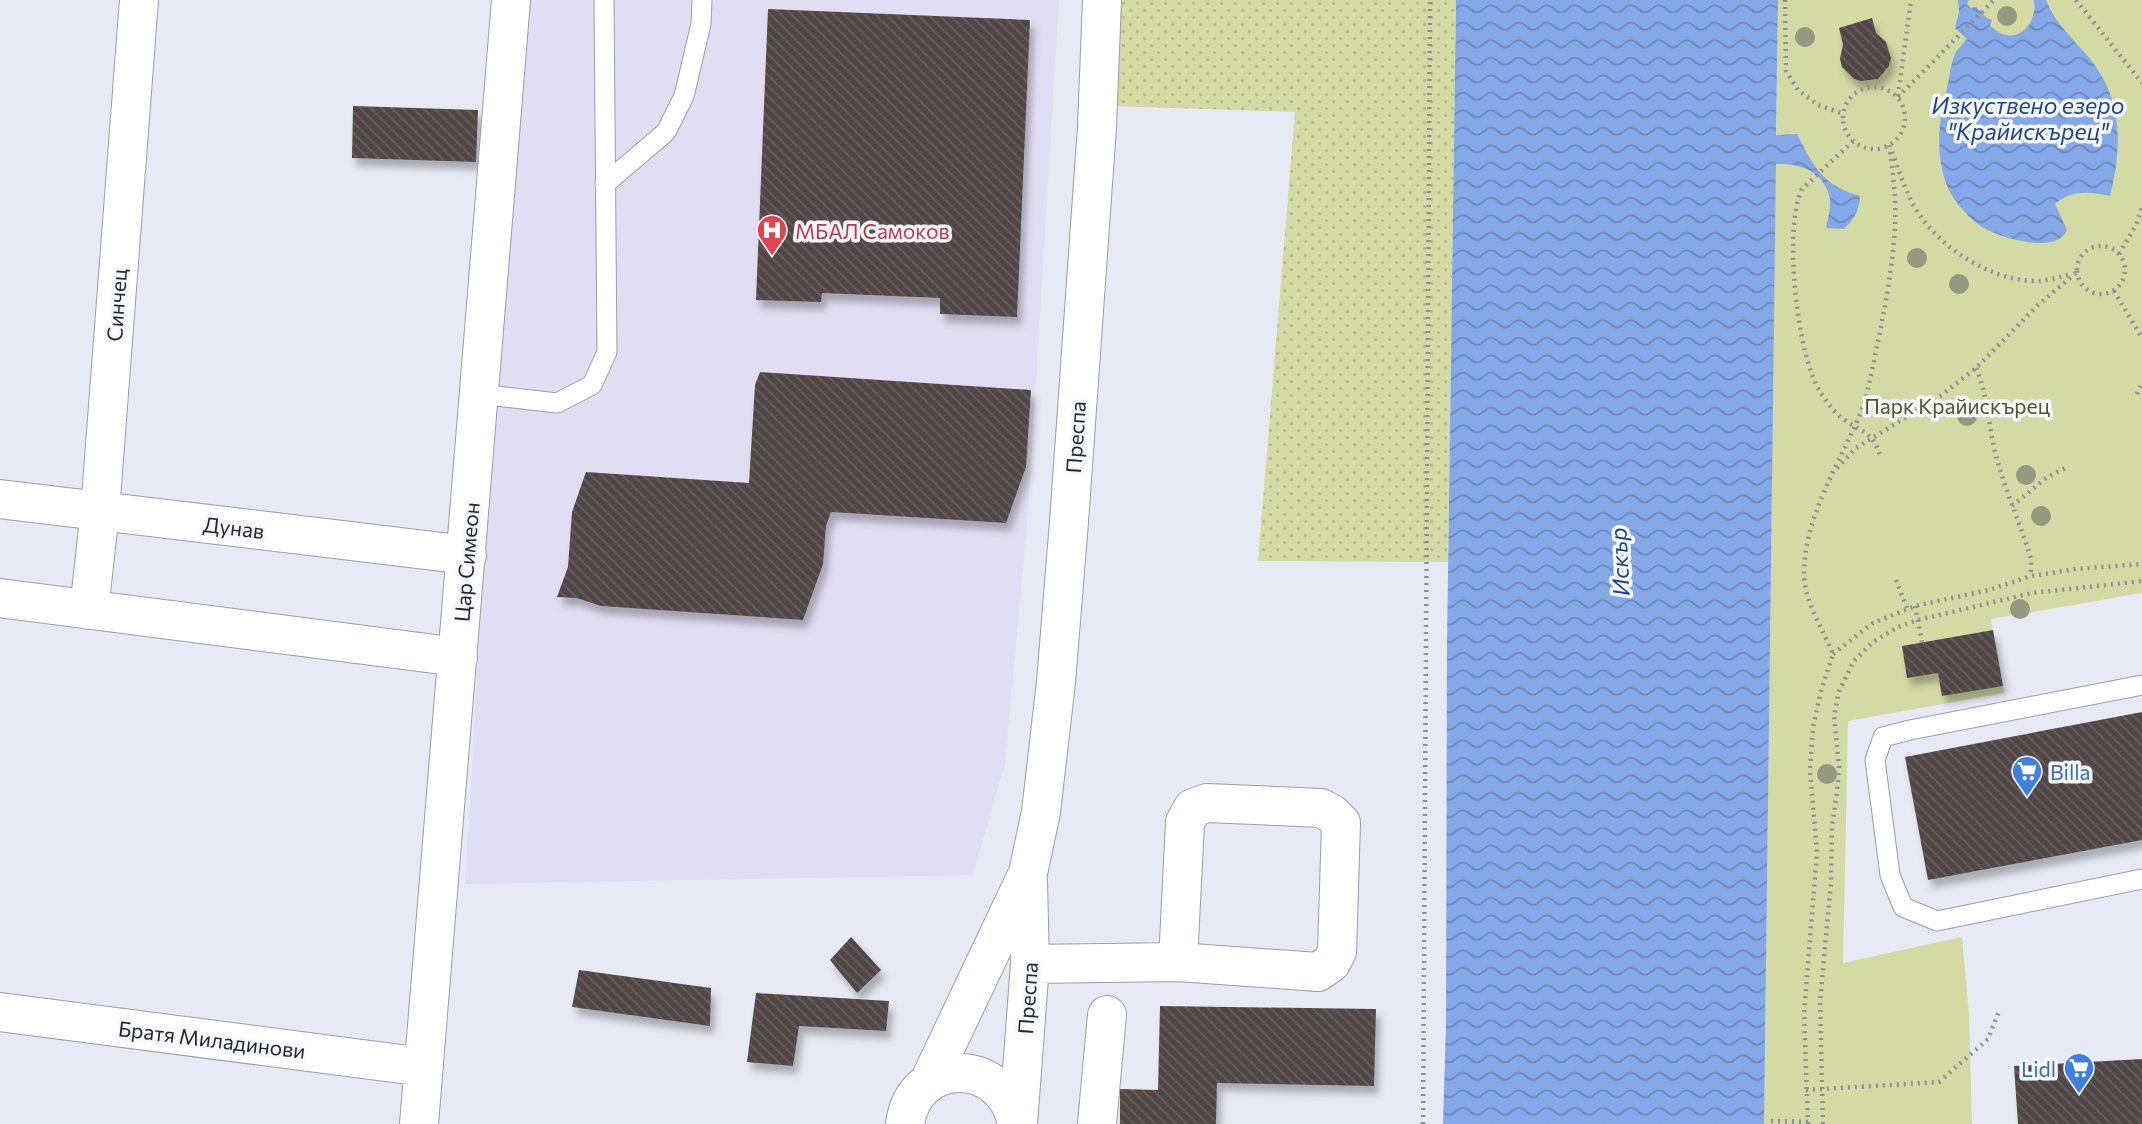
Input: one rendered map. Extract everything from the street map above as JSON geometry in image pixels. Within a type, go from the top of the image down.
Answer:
[{"type":"street","name":"Синчец","points":[[89,610],[100,511],[139,0]]},
{"type":"street","name":"Цар Симеон","points":[[419,1124],[511,0]]},
{"type":"street","name":"Преспа","points":[[903,1121],[911,1102],[929,1082],[1028,873],[1041,813],[1059,642],[1096,140],[1102,0]]},
{"type":"street","name":"Дунав","points":[[0,499],[467,555]]},
{"type":"street","points":[[0,598],[458,657]]},
{"type":"street","points":[[1030,964],[1178,962],[1318,972],[1331,963],[1336,952],[1341,823],[1321,808],[1207,803],[1193,808],[1185,821],[1178,962]]},
{"type":"street","name":"Преспа","points":[[1018,1124],[1030,964],[1028,873]]},
{"type":"street","name":"Братя Миладинови","points":[[0,1012],[424,1067]]},
{"type":"street","points":[[1097,1124],[1107,1015]]},
{"type":"street","points":[[929,1082],[944,1075],[978,1075],[994,1083],[1006,1095],[1018,1124]]},
{"type":"lane","points":[[479,394],[557,403],[592,385],[607,352],[604,0]]},
{"type":"lane","points":[[605,184],[666,132],[684,96],[701,24],[702,0]]},
{"type":"lane","points":[[2142,685],[1883,737],[1875,760],[1890,875],[1903,907],[1937,921],[2142,879]]},
{"type":"path","points":[[1423,1124],[1430,0]]},
{"type":"path","points":[[1785,0],[1786,71],[1798,90],[1818,105],[1844,114]]},
{"type":"path","points":[[1898,97],[1911,0]]},
{"type":"path","points":[[1898,97],[1994,0]]},
{"type":"path","points":[[2076,0],[2142,83]]},
{"type":"path","points":[[1871,87],[1890,91],[1898,97],[1903,105],[1905,123],[1897,140],[1889,145],[1871,149],[1853,141],[1844,123],[1844,114],[1852,96],[1871,87]]},
{"type":"path","points":[[1853,141],[1802,189],[1794,211],[1797,301],[1802,335],[1818,390],[1835,413],[1872,437],[1881,458]]},
{"type":"path","points":[[1889,145],[1908,196],[1924,221],[1970,262],[2007,276],[2034,281],[2051,280],[2076,273]]},
{"type":"path","points":[[1833,654],[1809,602],[1804,576],[1807,545],[1813,521],[1860,412],[1872,372],[1889,279],[1895,224],[1894,183],[1889,145]]},
{"type":"path","points":[[2119,254],[2136,225],[2142,208]]},
{"type":"path","points":[[1834,471],[1856,447],[1940,397],[1976,368],[2038,305],[2076,273],[2080,258],[2091,248],[2106,247],[2119,254],[2125,270],[2124,278],[2113,291],[2098,295],[2090,292],[2079,281],[2076,273]]},
{"type":"path","points":[[2113,291],[2142,338]]},
{"type":"path","points":[[1976,368],[1987,402],[1997,460],[2031,559],[2031,576]]},
{"type":"path","points":[[2137,394],[2142,383]]},
{"type":"path","points":[[2012,506],[2046,478],[2065,468]]},
{"type":"path","points":[[1771,1121],[1808,1123],[1804,1014],[1817,852],[1810,771],[1813,727],[1833,654],[1873,623],[1908,608],[1989,590],[2031,576],[2076,569],[2142,564]]},
{"type":"path","points":[[1896,580],[1908,608]]},
{"type":"path","points":[[1915,606],[1922,642]]},
{"type":"path","points":[[1806,1090],[1940,1082],[1988,1039],[2000,1009]]},
{"type":"shaded area","name":"МБАЛ Самоков","points":[[516,0],[1059,0],[1028,514],[1005,763],[973,875],[465,884]]},
{"type":"green space","points":[[1121,0],[1456,0],[1448,562],[1258,561],[1295,112],[1112,106]]},
{"type":"green space","name":"Парк Крайискърец","points":[[1778,0],[2142,0],[2142,593],[1991,619],[2004,693],[1848,721],[1843,963],[1962,937],[1969,1015],[1972,1124],[1764,1124]]},
{"type":"water","name":"Искър","points":[[1456,0],[1778,0],[1776,135],[1797,134],[1814,165],[1828,180],[1847,192],[1860,196],[1856,214],[1844,229],[1826,228],[1830,199],[1821,179],[1801,167],[1776,164],[1764,1124],[1443,1124]]},
{"type":"water","name":"Изкуствено езеро \"Крайискърец\"","points":[[1958,0],[1969,0],[1967,4],[1971,8],[1976,7],[1992,20],[1990,25],[1998,32],[2015,35],[2028,27],[2034,10],[2034,0],[2046,0],[2058,22],[2098,69],[2107,86],[2117,121],[2118,139],[2110,196],[2088,193],[2061,199],[2055,204],[2067,230],[2061,238],[2052,242],[2015,240],[1984,228],[1962,209],[1946,183],[1939,150],[1941,115],[1954,56],[1967,39],[1955,28],[1959,12]]},
{"type":"building","points":[[768,9],[1030,20],[1017,317],[940,314],[940,298],[822,293],[821,302],[756,300]]},
{"type":"building","points":[[1872,18],[1876,33],[1886,42],[1891,58],[1889,66],[1878,79],[1861,81],[1854,79],[1842,67],[1840,59],[1843,44],[1839,28]]},
{"type":"building","points":[[353,106],[478,110],[476,162],[352,158]]},
{"type":"building","points":[[760,372],[1031,390],[1026,467],[1006,523],[831,512],[826,526],[823,564],[803,620],[601,606],[577,598],[557,597],[568,567],[572,512],[586,472],[749,483],[755,385]]},
{"type":"building","points":[[1993,630],[2003,686],[1942,696],[1938,673],[1907,678],[1902,646]]},
{"type":"building","name":"Billa","points":[[2142,712],[2142,840],[1928,880],[1905,757]]},
{"type":"building","points":[[851,937],[881,970],[857,993],[830,960]]},
{"type":"building","points":[[579,970],[711,988],[710,1026],[572,1007]]},
{"type":"building","points":[[756,993],[889,1001],[886,1031],[799,1026],[793,1066],[747,1062]]},
{"type":"building","points":[[1160,1006],[1376,1009],[1374,1086],[1217,1083],[1216,1124],[1120,1124],[1120,1089],[1158,1090]]},
{"type":"building","name":"Lidl","points":[[2142,1059],[2142,1124],[2018,1124],[2014,1066]]},
{"type":"place","name":"МБАЛ Самоков","points":[[772,257]]},
{"type":"place","name":"Billa","points":[[2027,798]]},
{"type":"place","name":"Lidl","points":[[2079,1095]]}]
